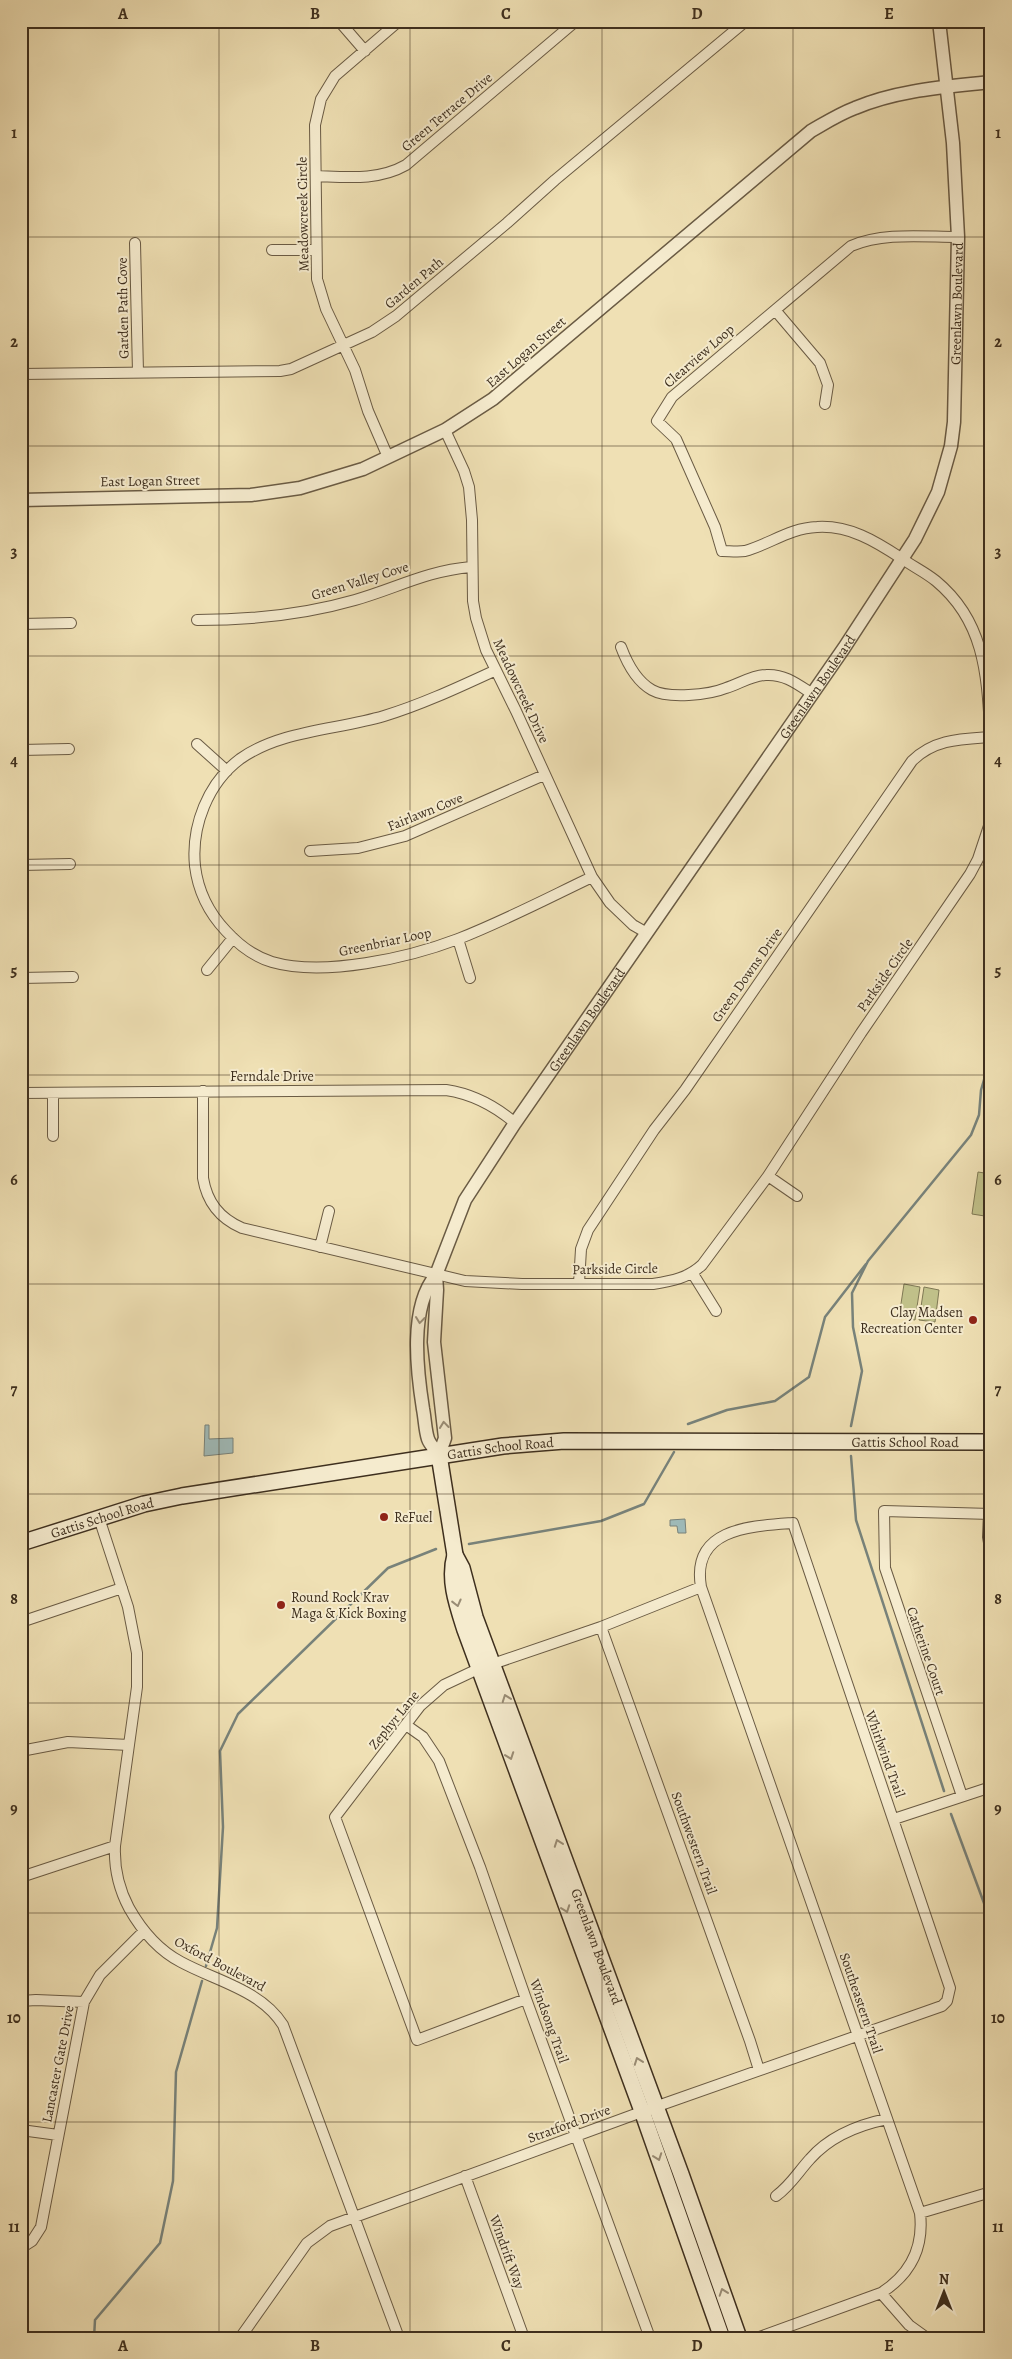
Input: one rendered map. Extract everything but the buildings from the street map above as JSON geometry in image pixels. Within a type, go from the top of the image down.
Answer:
[{"type":"main road","name":"Gattis School Road","points":[[21,1543],[99,1518],[182,1496],[503,1446],[564,1441],[991,1442]]},
{"type":"main road","name":"Greenlawn Boulevard","points":[[439,1455],[455,1555],[462,1568],[475,1617],[494,1664],[648,2109],[722,2338]]},
{"type":"main road","name":"Greenlawn Boulevard","points":[[455,1555],[451,1569],[454,1590],[478,1669],[648,2109],[739,2338]]},
{"type":"street","points":[[339,21],[365,50]]},
{"type":"street","name":"Meadowcreek Circle","points":[[388,457],[368,411],[355,370],[321,294],[317,280],[315,125],[321,99],[335,76],[399,21]]},
{"type":"street","name":"Green Terrace Drive","points":[[316,176],[364,177],[386,174],[406,165],[576,21]]},
{"type":"street","name":"Garden Path","points":[[21,374],[280,371],[291,369],[372,332],[396,316],[555,180],[746,21]]},
{"type":"street","name":"Greenlawn Boulevard","points":[[439,1455],[428,1440],[417,1363],[422,1305],[430,1282],[436,1275],[466,1200],[514,1123],[647,933],[902,559],[926,519],[938,492],[950,446],[956,400],[958,237],[953,143],[945,87],[939,21]]},
{"type":"street","name":"East Logan Street","points":[[21,500],[275,492],[324,482],[388,457],[445,430],[493,400],[810,131],[855,108],[879,100],[945,87],[991,82]]},
{"type":"street","name":"Clearview Loop","points":[[902,559],[860,534],[820,527],[793,531],[744,551],[722,551],[715,527],[676,439],[657,421],[672,397],[840,254],[864,241],[883,237],[958,237]]},
{"type":"street","name":"Garden Path Cove","points":[[135,243],[138,372]]},
{"type":"street","points":[[272,250],[316,250]]},
{"type":"street","points":[[776,310],[820,363],[828,385],[825,404]]},
{"type":"street","name":"Meadowcreek Drive","points":[[445,430],[464,470],[469,487],[472,520],[471,567],[476,618],[486,650],[592,877],[610,903],[627,920],[647,933]]},
{"type":"street","points":[[902,559],[922,571],[947,591],[971,624],[983,655],[986,672],[991,744]]},
{"type":"street","name":"Green Valley Cove","points":[[197,620],[274,617],[315,610],[354,600],[430,574],[471,567]]},
{"type":"street","points":[[21,624],[70,623]]},
{"type":"street","points":[[621,647],[632,670],[652,690],[688,696],[700,695],[712,693],[766,674],[791,680],[810,693]]},
{"type":"street","name":"Greenbriar Loop","points":[[496,670],[438,697],[384,716],[267,744],[240,760],[227,771],[212,791],[204,805],[196,834],[195,858],[198,882],[203,898],[216,918],[233,938],[266,959],[289,965],[312,967],[358,964],[395,957],[458,939],[592,877]]},
{"type":"street","name":"Green Downs Drive","points":[[579,1283],[581,1249],[588,1230],[654,1130],[685,1090],[912,761],[932,746],[944,741],[990,737]]},
{"type":"street","points":[[196,744],[227,771]]},
{"type":"street","points":[[21,750],[69,749]]},
{"type":"street","name":"Fairlawn Cove","points":[[310,851],[358,848],[405,836],[544,775]]},
{"type":"street","name":"Parkside Circle","points":[[203,1091],[202,1178],[206,1194],[216,1211],[232,1224],[242,1228],[436,1275],[480,1283],[653,1284],[672,1281],[693,1274],[702,1265],[768,1176],[856,1041],[970,874],[978,859],[991,820]]},
{"type":"street","points":[[21,865],[70,864]]},
{"type":"street","points":[[207,970],[233,938]]},
{"type":"street","points":[[458,939],[470,978]]},
{"type":"street","points":[[21,978],[73,977]]},
{"type":"street","name":"Ferndale Drive","points":[[21,1093],[446,1090],[476,1097],[503,1113],[514,1123]]},
{"type":"street","points":[[52,1093],[54,1136]]},
{"type":"street","points":[[768,1176],[797,1196]]},
{"type":"street","points":[[320,1247],[329,1211]]},
{"type":"street","points":[[693,1274],[716,1311]]},
{"type":"street","name":"Greenlawn Boulevard","points":[[436,1275],[434,1342],[445,1438],[439,1455]]},
{"type":"street","name":"Catherine Court","points":[[962,1796],[885,1568],[884,1511],[990,1514]]},
{"type":"street","points":[[990,1514],[988,1537],[991,1554]]},
{"type":"street","name":"Oxford Boulevard","points":[[99,1518],[134,1628],[137,1653],[137,1687],[115,1846],[116,1870],[122,1893],[144,1931],[167,1953],[180,1962],[256,1998],[276,2014],[286,2030],[399,2338]]},
{"type":"street","name":"Whirlwind Trail","points":[[701,1587],[699,1577],[703,1557],[713,1542],[720,1537],[743,1528],[793,1523],[950,1988],[949,1995]]},
{"type":"street","name":"Zephyr Lane","points":[[526,1999],[417,2040],[334,1817],[420,1706],[444,1686],[478,1669],[601,1626],[701,1587]]},
{"type":"street","name":"Southeastern Trail","points":[[701,1587],[920,2213],[921,2240],[911,2266],[898,2281],[881,2293],[757,2338]]},
{"type":"street","points":[[21,1622],[122,1588]]},
{"type":"street","name":"Southwestern Trail","points":[[601,1626],[759,2070]]},
{"type":"street","name":"Windsong Trail","points":[[406,1725],[423,1737],[439,1761],[480,1867],[526,1999],[650,2338]]},
{"type":"street","points":[[21,1751],[68,1742],[129,1746]]},
{"type":"street","points":[[894,1819],[991,1787]]},
{"type":"street","points":[[21,1877],[115,1846]]},
{"type":"street","name":"Lancaster Gate Drive","points":[[21,2248],[32,2241],[41,2227],[84,2002],[100,1975],[144,1931]]},
{"type":"street","name":"Stratford Drive","points":[[240,2338],[307,2243],[330,2226],[648,2109],[942,2006],[949,1995]]},
{"type":"street","points":[[21,2001],[84,2002]]},
{"type":"street","points":[[776,2196],[789,2186],[810,2158],[835,2138],[863,2125],[887,2119]]},
{"type":"street","points":[[21,2130],[58,2135]]},
{"type":"street","name":"Windrift Way","points":[[465,2176],[524,2338]]},
{"type":"street","points":[[920,2213],[991,2192]]},
{"type":"street","points":[[881,2293],[909,2324],[927,2338]]},
{"type":"green space","points":[[978,1172],[991,1174],[991,1217],[972,1214]]},
{"type":"green space","points":[[904,1284],[920,1287],[915,1320],[899,1317]]},
{"type":"green space","points":[[924,1287],[939,1290],[935,1322],[919,1320]]},
{"type":"water","points":[[205,1425],[209,1425],[209,1439],[233,1438],[233,1453],[204,1456]]},
{"type":"water","points":[[685,1519],[686,1533],[678,1533],[677,1526],[670,1526],[670,1520]]},
{"type":"waterway","points":[[851,1426],[862,1371],[853,1327],[852,1293],[868,1261],[971,1135],[979,1115],[981,1090],[991,1056]]},
{"type":"waterway","points":[[688,1424],[727,1410],[775,1401],[809,1377],[825,1317],[866,1264]]},
{"type":"waterway","points":[[469,1544],[601,1521],[644,1504],[674,1452]]},
{"type":"waterway","points":[[851,1456],[856,1520],[944,1791]]},
{"type":"waterway","points":[[206,1966],[217,1928],[223,1827],[220,1751],[238,1714],[388,1568],[436,1549]]},
{"type":"waterway","points":[[951,1814],[991,1922]]},
{"type":"waterway","points":[[94,2338],[95,2320],[160,2243],[173,2181],[176,2072],[202,1981]]},
{"type":"place","name":"Clay Madsen Recreation Center","points":[[973,1320]]},
{"type":"place","name":"ReFuel","points":[[384,1517]]},
{"type":"place","name":"Round Rock Krav Maga & Kick Boxing","points":[[281,1605]]}]
